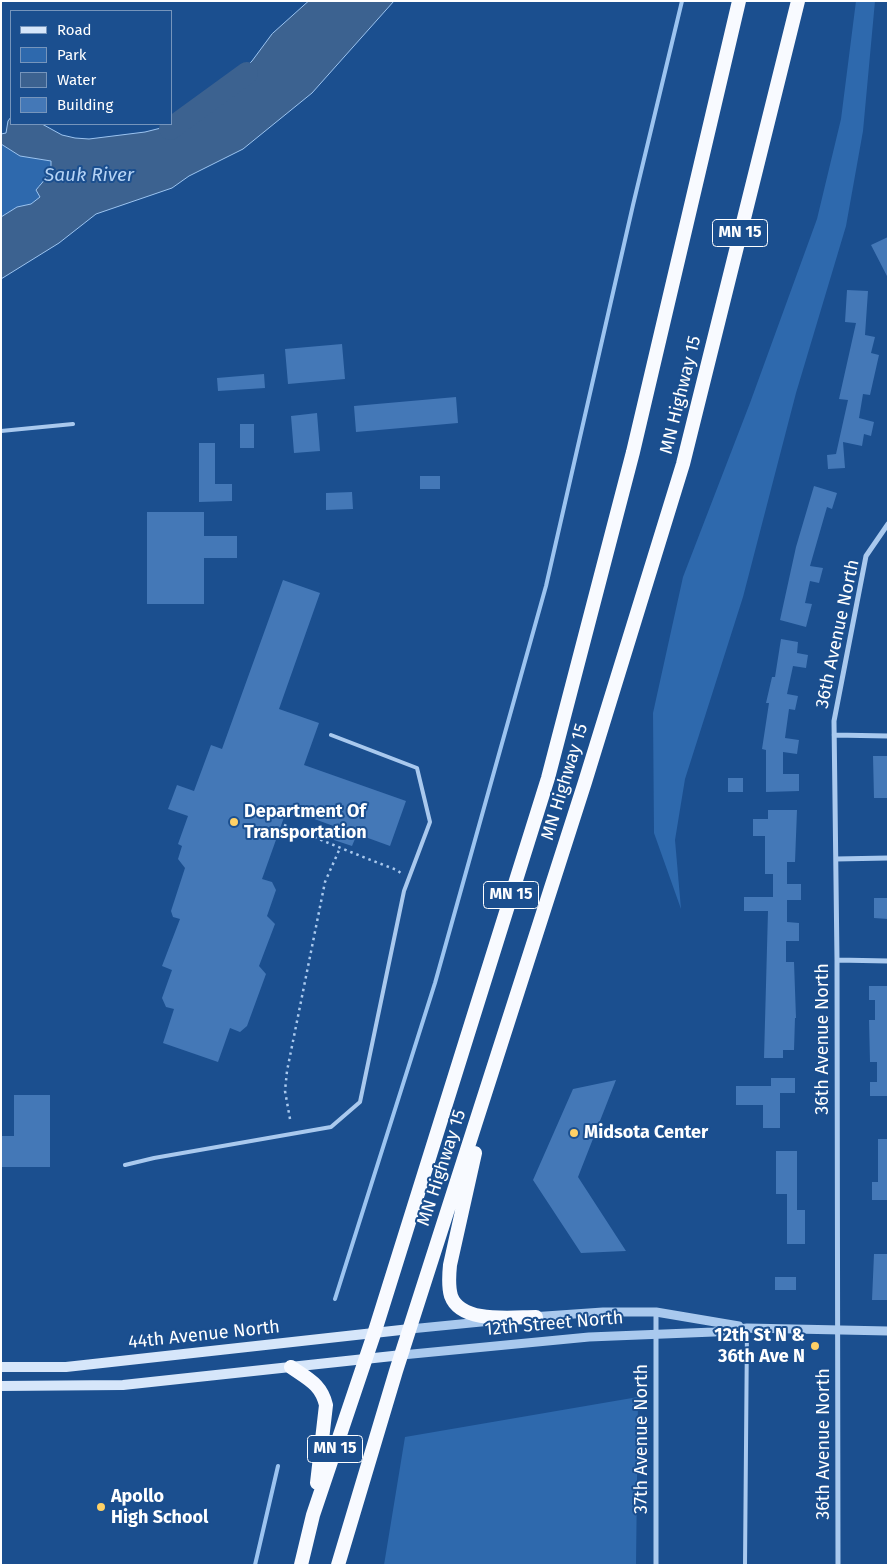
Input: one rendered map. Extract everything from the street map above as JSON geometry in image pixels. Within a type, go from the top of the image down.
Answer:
[{"type":"highway","name":"MN Highway 15","points":[[301,1565],[313,1515],[374,1334],[548,778],[633,452],[739,1]]},
{"type":"highway","name":"MN Highway 15","points":[[338,1565],[410,1329],[585,782],[683,464],[798,1]]},
{"type":"highway","points":[[504,1034],[462,1208],[448,1281],[455,1304],[472,1314],[487,1317],[536,1317]]},
{"type":"highway","points":[[291,1367],[318,1387],[324,1394],[326,1405],[313,1515]]},
{"type":"main road","name":"44th Avenue North","points":[[1,1368],[66,1367],[410,1329]]},
{"type":"main road","name":"12th Street North","points":[[364,1360],[402,1355]]},
{"type":"main road","points":[[1,1386],[123,1385],[364,1360]]},
{"type":"street","name":"36th Avenue North","points":[[838,1565],[837,960],[834,721],[866,556],[888,524]]},
{"type":"street","points":[[834,735],[888,736]]},
{"type":"street","points":[[836,859],[888,858]]},
{"type":"street","points":[[837,960],[888,961]]},
{"type":"street","name":"12th Street North","points":[[410,1329],[604,1312],[656,1312],[747,1328]]},
{"type":"street","name":"37th Avenue North","points":[[656,1312],[656,1565]]},
{"type":"street","name":"12th Street North","points":[[402,1355],[590,1336],[714,1332],[747,1328],[888,1331]]},
{"type":"lane","points":[[1,431],[73,424]]},
{"type":"lane","points":[[125,1165],[154,1158],[331,1127],[360,1102],[404,891],[430,822],[418,768],[331,735]]},
{"type":"lane","points":[[745,1565],[747,1328]]},
{"type":"path","points":[[284,826],[397,870],[409,879]]},
{"type":"path","points":[[290,1119],[285,1091],[288,1063],[325,882],[340,848]]},
{"type":"green space","points":[[856,1],[875,1],[863,131],[846,226],[796,393],[743,597],[685,779],[675,840],[681,909],[654,833],[653,713],[683,577],[750,403],[817,219],[841,119]]},
{"type":"green space","points":[[1,144],[20,156],[51,161],[51,169],[42,183],[41,197],[31,204],[17,207],[1,217]]},
{"type":"green space","points":[[638,1397],[636,1565],[384,1565],[405,1437]]},
{"type":"water","name":"Sauk River","points":[[309,1],[394,1],[312,93],[243,149],[189,176],[172,188],[96,214],[59,243],[1,279],[1,217],[17,207],[31,204],[40,197],[36,190],[47,177],[51,166],[51,161],[20,156],[1,144],[1,134],[6,133],[10,118],[10,125],[44,125],[62,135],[89,139],[145,132],[172,125],[220,95],[228,82],[252,61],[272,34]]},
{"type":"building","points":[[888,237],[888,278],[871,245]]},
{"type":"building","points":[[847,290],[868,291],[865,335],[875,337],[871,353],[879,355],[870,395],[863,394],[859,418],[874,422],[871,436],[864,434],[862,446],[843,442],[845,468],[828,469],[827,455],[836,454],[848,400],[839,399],[856,323],[845,322]]},
{"type":"building","points":[[342,344],[345,379],[288,384],[285,349]]},
{"type":"building","points":[[264,374],[265,388],[218,391],[217,378]]},
{"type":"building","points":[[456,397],[458,423],[356,432],[354,406]]},
{"type":"building","points":[[317,413],[320,451],[294,453],[291,416]]},
{"type":"building","points":[[240,424],[254,424],[254,448],[240,448]]},
{"type":"building","points":[[199,443],[215,443],[215,484],[232,484],[232,501],[199,502]]},
{"type":"building","points":[[420,476],[440,476],[440,489],[420,489]]},
{"type":"building","points":[[814,486],[837,493],[832,509],[827,507],[810,566],[823,568],[819,583],[810,581],[805,603],[812,604],[806,627],[780,620],[796,547]]},
{"type":"building","points":[[352,492],[353,509],[326,510],[326,493]]},
{"type":"building","points":[[147,512],[204,512],[204,536],[237,536],[237,558],[204,558],[204,604],[147,604]]},
{"type":"building","name":"Department Of Transportation","points":[[283,580],[320,593],[279,709],[319,723],[304,765],[406,801],[390,846],[357,834],[352,846],[334,840],[339,828],[287,809],[262,879],[272,882],[276,890],[267,916],[275,924],[259,966],[266,974],[247,1026],[240,1032],[230,1028],[218,1062],[163,1043],[174,1009],[166,1007],[162,998],[172,970],[162,966],[180,919],[173,917],[171,911],[185,868],[178,859],[182,846],[178,844],[188,816],[168,809],[177,785],[194,791],[211,745],[222,749]]},
{"type":"building","points":[[781,639],[798,642],[797,653],[808,655],[806,668],[793,666],[787,694],[798,696],[795,710],[789,709],[785,738],[799,740],[797,754],[783,752],[783,774],[799,774],[799,791],[766,792],[766,750],[762,749],[769,703],[766,703],[772,677],[775,677]]},
{"type":"building","points":[[873,756],[888,756],[888,798],[874,798]]},
{"type":"building","points":[[728,778],[743,778],[743,792],[728,792]]},
{"type":"building","points":[[768,810],[797,810],[795,862],[787,862],[787,884],[801,884],[801,900],[787,900],[787,922],[799,923],[799,941],[786,941],[786,962],[794,962],[796,1018],[794,1050],[783,1050],[783,1058],[764,1058],[768,911],[744,911],[744,897],[773,897],[773,874],[765,874],[765,836],[753,836],[753,819],[768,819]]},
{"type":"building","points":[[874,898],[888,898],[888,919],[874,918]]},
{"type":"building","points":[[869,986],[888,986],[888,1096],[870,1096],[870,1082],[877,1082],[877,1062],[870,1062],[869,1020],[875,1020],[875,1000],[869,1000]]},
{"type":"building","points":[[771,1078],[795,1078],[795,1093],[780,1093],[780,1128],[763,1128],[763,1105],[736,1105],[736,1086],[771,1086]]},
{"type":"building","name":"Midsota Center","points":[[616,1080],[578,1177],[626,1251],[581,1253],[533,1180],[573,1089]]},
{"type":"building","points":[[14,1095],[50,1095],[50,1167],[1,1167],[1,1136],[14,1136]]},
{"type":"building","points":[[878,1139],[888,1139],[888,1200],[872,1200],[872,1182],[878,1182]]},
{"type":"building","points":[[776,1151],[797,1151],[797,1210],[805,1210],[805,1244],[787,1244],[787,1194],[776,1194]]},
{"type":"building","points":[[874,1254],[888,1254],[888,1300],[872,1300]]},
{"type":"building","points":[[775,1277],[796,1277],[796,1290],[775,1290]]},
{"type":"waterway","points":[[335,1299],[435,983],[546,586],[633,205],[682,1]]},
{"type":"waterway","name":"Sauk River","points":[[170,129],[247,73]]},
{"type":"waterway","points":[[255,1565],[278,1466]]},
{"type":"place","name":"Department Of Transportation","points":[[234,822]]},
{"type":"place","name":"Midsota Center","points":[[574,1133]]},
{"type":"place","name":"12th St N & 36th Ave N","points":[[815,1346]]},
{"type":"place","name":"Apollo High School","points":[[101,1507]]}]
